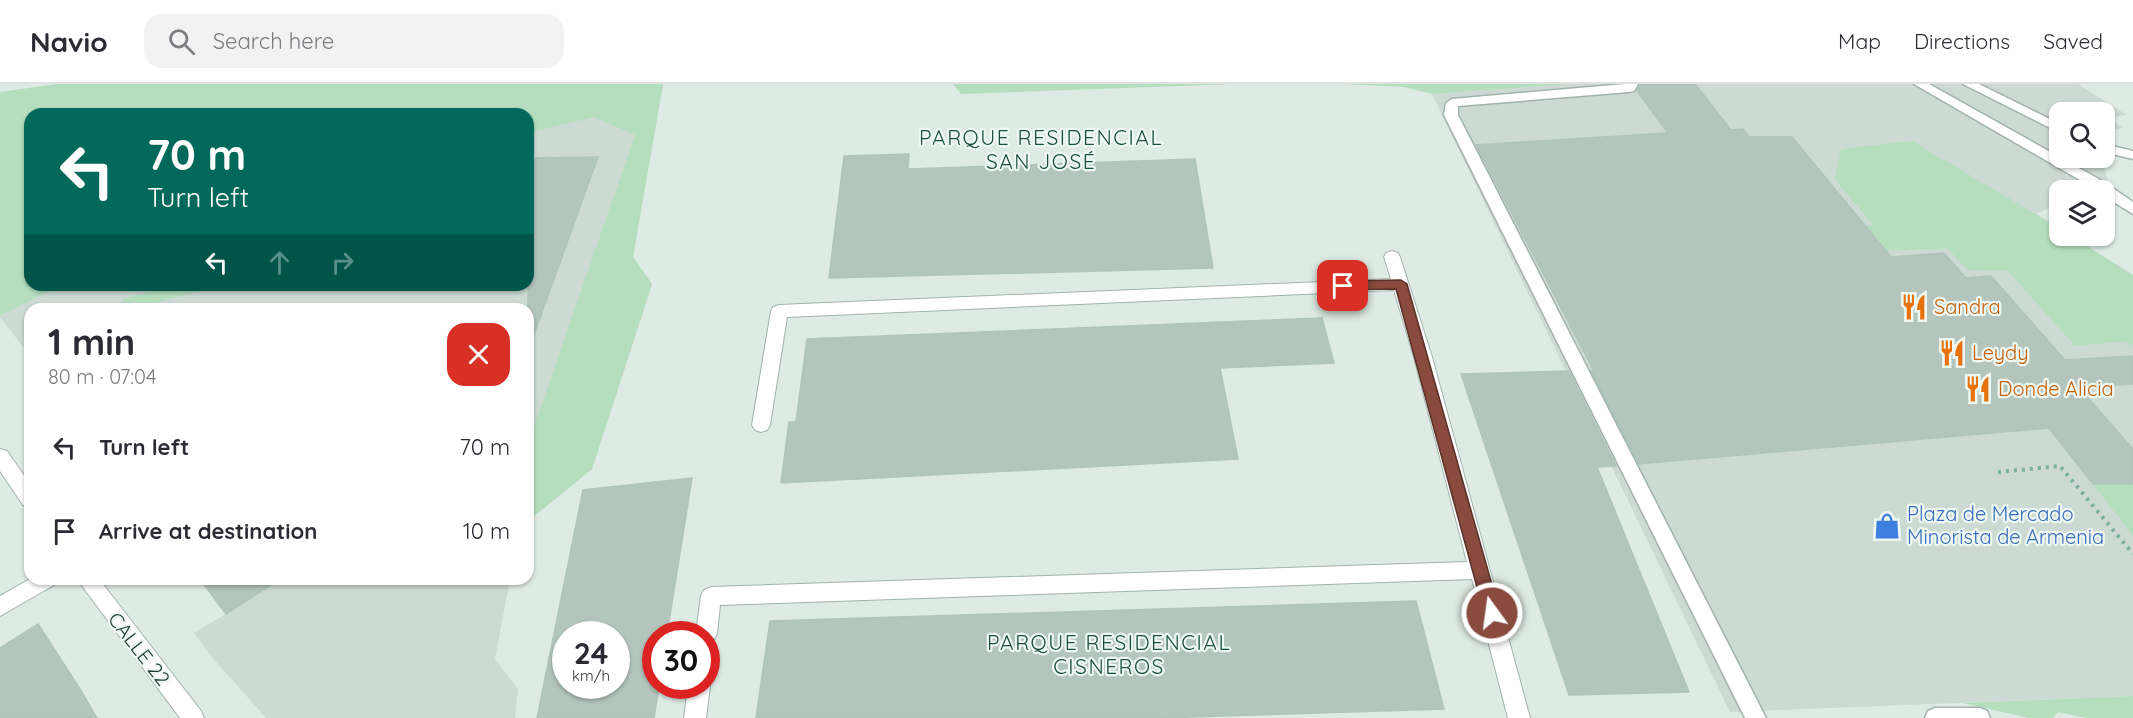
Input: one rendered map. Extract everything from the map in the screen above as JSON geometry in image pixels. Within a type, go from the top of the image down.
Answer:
[{"type":"street","points":[[1392,257],[1481,570],[1519,718]]},
{"type":"street","points":[[761,425],[778,312],[1401,284]]},
{"type":"street","points":[[0,456],[24,490]]},
{"type":"street","points":[[708,621],[711,596],[1481,570]]},
{"type":"street","points":[[0,607],[37,585]]},
{"type":"street","name":"CALLE 22","points":[[92,585],[193,718]]},
{"type":"street","points":[[695,718],[697,699]]},
{"type":"lane","points":[[1632,84],[1629,88],[1452,103],[1450,115],[1756,718]]},
{"type":"lane","points":[[1920,84],[2099,185],[2133,209]]},
{"type":"lane","points":[[1969,84],[2049,124]]},
{"type":"lane","points":[[2115,151],[2133,155]]},
{"type":"lane","points":[[1935,718],[1980,718]]},
{"type":"path","points":[[1998,472],[2060,466],[2133,554]]},
{"type":"shaded area","points":[[663,84],[633,257],[652,284],[592,469],[534,516],[534,303],[24,303],[24,348],[0,317],[0,230],[24,274],[24,291],[534,291],[534,113]]},
{"type":"shaded area","name":"Plaza de Mercado Minorista de Armenia","points":[[1571,84],[2078,84],[2106,102],[2049,102],[2049,168],[2105,168],[2108,180],[2049,180],[2049,208],[2037,214],[2049,222],[2049,246],[2087,246],[2133,275],[2133,696],[1730,712],[1432,94]]},
{"type":"shaded area","name":"Plaza de Mercado Minorista de Armenia","points":[[2115,107],[2127,115],[2115,117]]},
{"type":"shaded area","name":"Plaza de Mercado Minorista de Armenia","points":[[2115,122],[2123,128],[2115,129]]},
{"type":"shaded area","points":[[204,585],[509,585],[495,659],[518,689],[515,718],[266,718],[210,655],[194,633],[226,614]]},
{"type":"green space","points":[[56,84],[663,84],[633,257],[652,284],[592,469],[534,516],[534,427],[635,135],[594,117],[534,132],[534,108],[24,108],[24,291],[50,291],[0,315],[0,92]]},
{"type":"green space","points":[[953,84],[1235,84],[961,94]]},
{"type":"green space","points":[[1341,84],[1571,84],[1432,94],[1404,87]]},
{"type":"green space","points":[[1912,141],[2049,222],[2049,246],[2087,246],[2133,275],[2133,348],[2127,341],[2075,346],[2008,271],[1968,270],[1948,249],[1881,250],[1862,227],[1873,225],[1835,179],[1841,149]]},
{"type":"green space","points":[[152,291],[200,291],[154,303],[123,303],[123,299]]},
{"type":"green space","points":[[2093,484],[2133,484],[2133,536]]},
{"type":"green space","points":[[2133,696],[2133,718],[2086,718],[2058,712],[2053,718],[2029,718],[1963,703]]},
{"type":"building","points":[[1640,84],[1695,84],[1731,130],[1743,129],[1749,137],[1792,137],[1891,257],[1944,253],[1966,278],[1991,276],[2065,360],[2133,356],[2133,384],[2079,388],[2133,449],[2133,484],[2093,484],[2049,428],[1639,464],[1591,371],[1594,371],[1476,145],[1668,133],[1637,91]]},
{"type":"building","points":[[909,154],[908,169],[1195,159],[1213,268],[829,278],[844,156]]},
{"type":"building","points":[[598,157],[534,334],[534,303],[528,303],[528,291],[534,291],[534,158]]},
{"type":"building","points":[[1322,318],[1334,363],[1220,368],[1238,459],[781,483],[789,422],[796,422],[807,339]]},
{"type":"building","points":[[1569,371],[1616,466],[1597,467],[1689,692],[1569,695],[1461,374]]},
{"type":"building","points":[[692,478],[669,621],[642,621],[642,699],[657,699],[654,718],[537,718],[552,644],[552,699],[630,699],[630,621],[557,621],[583,490]]},
{"type":"building","points":[[204,585],[271,585],[226,614]]},
{"type":"building","points":[[1416,601],[1444,709],[1159,718],[756,718],[770,621]]},
{"type":"building","points":[[38,624],[97,718],[0,718],[0,648]]},
{"type":"place","name":"Sandra","points":[[1914,307]]},
{"type":"place","name":"Leydy","points":[[1952,353]]},
{"type":"place","name":"Donde Alicia","points":[[1978,389]]},
{"type":"place","name":"Plaza de Mercado Minorista de Armenia","points":[[1887,526]]},
{"type":"district","name":"PARQUE RESIDENCIAL SAN JOSÉ","points":[[1041,150]]},
{"type":"district","name":"PARQUE RESIDENCIAL CISNEROS","points":[[1109,655]]},
{"type":"route","points":[[1343,286],[1401,284],[1492,613]]}]
